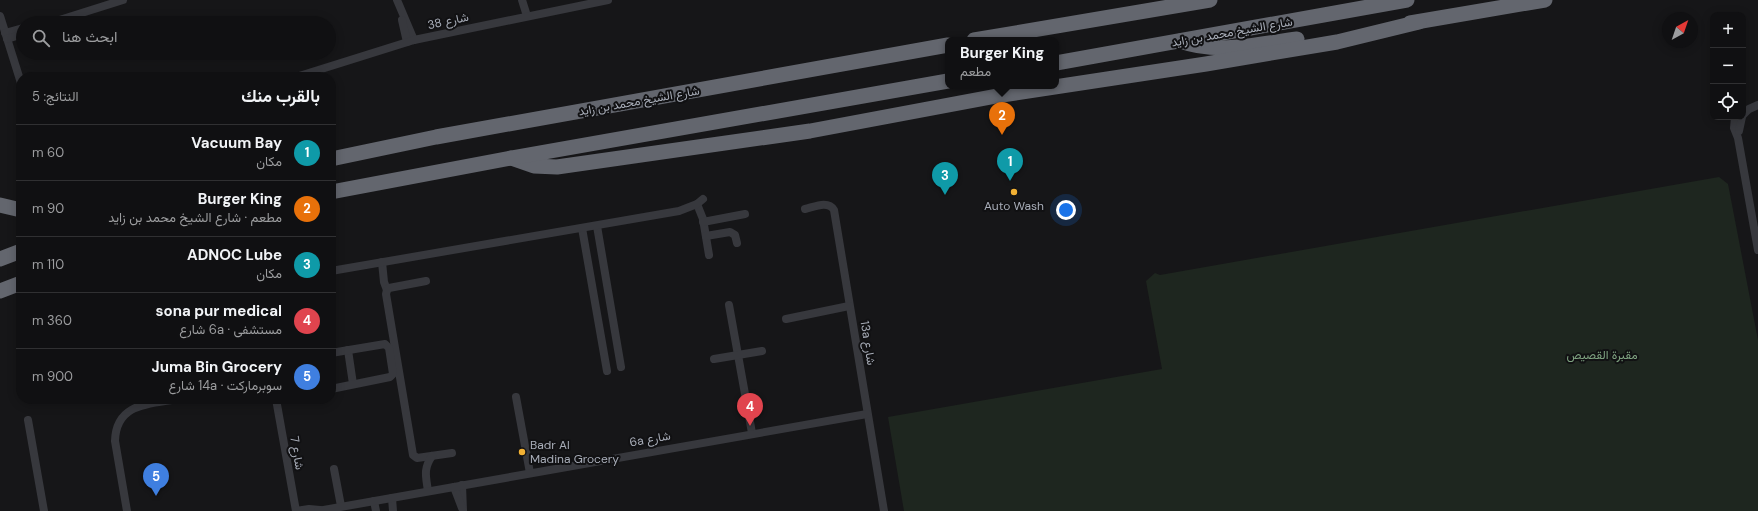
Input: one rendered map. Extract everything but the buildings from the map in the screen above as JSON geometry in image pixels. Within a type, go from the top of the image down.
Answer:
[{"type":"highway","points":[[992,37],[1210,0]]},
{"type":"highway","name":"شارع الشيخ محمد بن زايد","points":[[1059,61],[1407,0]]},
{"type":"highway","points":[[1059,86],[1315,46],[1419,22],[1545,0]]},
{"type":"highway","points":[[1180,41],[1199,47],[1220,48],[1317,37],[1389,25],[1419,22]]},
{"type":"highway","name":"شارع الشيخ محمد بن زايد","points":[[336,158],[436,137],[945,46]]},
{"type":"highway","points":[[336,191],[512,158],[945,82]]},
{"type":"highway","points":[[512,158],[534,166],[557,167],[784,135],[1040,89]]},
{"type":"highway","points":[[0,205],[16,209]]},
{"type":"highway","points":[[0,259],[16,253]]},
{"type":"highway","points":[[0,291],[16,285]]},
{"type":"street","points":[[72,16],[123,0]]},
{"type":"street","points":[[397,0],[411,41]]},
{"type":"street","points":[[522,0],[527,16]]},
{"type":"street","name":"شارع 38","points":[[312,72],[411,41],[608,0]]},
{"type":"street","points":[[0,16],[17,72]]},
{"type":"street","points":[[6,36],[16,31]]},
{"type":"street","points":[[6,36],[16,35]]},
{"type":"street","points":[[1746,106],[1758,104]]},
{"type":"street","points":[[1746,112],[1758,104]]},
{"type":"street","points":[[1735,120],[1734,128],[1738,138],[1758,250]]},
{"type":"street","points":[[1738,138],[1741,120]]},
{"type":"street","points":[[336,270],[679,211],[700,202],[709,255]]},
{"type":"street","name":"13a شارع","points":[[805,209],[826,205],[833,208],[884,511]]},
{"type":"street","points":[[704,222],[745,214]]},
{"type":"street","points":[[725,218],[727,232]]},
{"type":"street","points":[[597,226],[621,367]]},
{"type":"street","points":[[582,228],[607,371]]},
{"type":"street","points":[[706,236],[727,232],[735,235],[738,243]]},
{"type":"street","points":[[382,262],[413,456],[417,458],[452,453]]},
{"type":"street","points":[[387,290],[426,281]]},
{"type":"street","points":[[729,305],[752,433]]},
{"type":"street","points":[[786,319],[849,306]]},
{"type":"street","points":[[336,352],[384,344],[389,348],[393,374],[392,376],[336,388]]},
{"type":"street","points":[[348,350],[353,384]]},
{"type":"street","points":[[714,359],[762,351]]},
{"type":"street","points":[[516,397],[530,473]]},
{"type":"street","points":[[127,511],[115,441],[116,431],[119,421],[128,412],[136,407],[152,404]]},
{"type":"street","name":"شارع 7","points":[[277,404],[296,511]]},
{"type":"street","name":"6a شارع","points":[[296,511],[309,509],[319,511],[752,433],[867,414]]},
{"type":"street","points":[[28,420],[44,511]]},
{"type":"street","points":[[428,491],[426,469],[432,456]]},
{"type":"street","points":[[334,469],[341,506]]},
{"type":"street","points":[[458,486],[463,511]]},
{"type":"street","points":[[392,498],[393,511]]},
{"type":"street","points":[[374,501],[376,511]]},
{"type":"green space","name":"مقبرة القصيص","points":[[1719,177],[1728,184],[1758,340],[1758,511],[904,511],[888,417],[1162,369],[1146,281],[1155,273],[1160,275]]},
{"type":"place","name":"Burger King","points":[[1002,135]]},
{"type":"place","name":"Vacuum Bay","points":[[1010,181]]},
{"type":"place","name":"Auto Wash","points":[[1014,192]]},
{"type":"place","name":"ADNOC Lube","points":[[945,195]]},
{"type":"place","name":"sona pur medical","points":[[750,426]]},
{"type":"place","name":"Badr Al Madina Grocery","points":[[522,452]]},
{"type":"place","name":"Juma Bin Grocery","points":[[156,496]]}]
